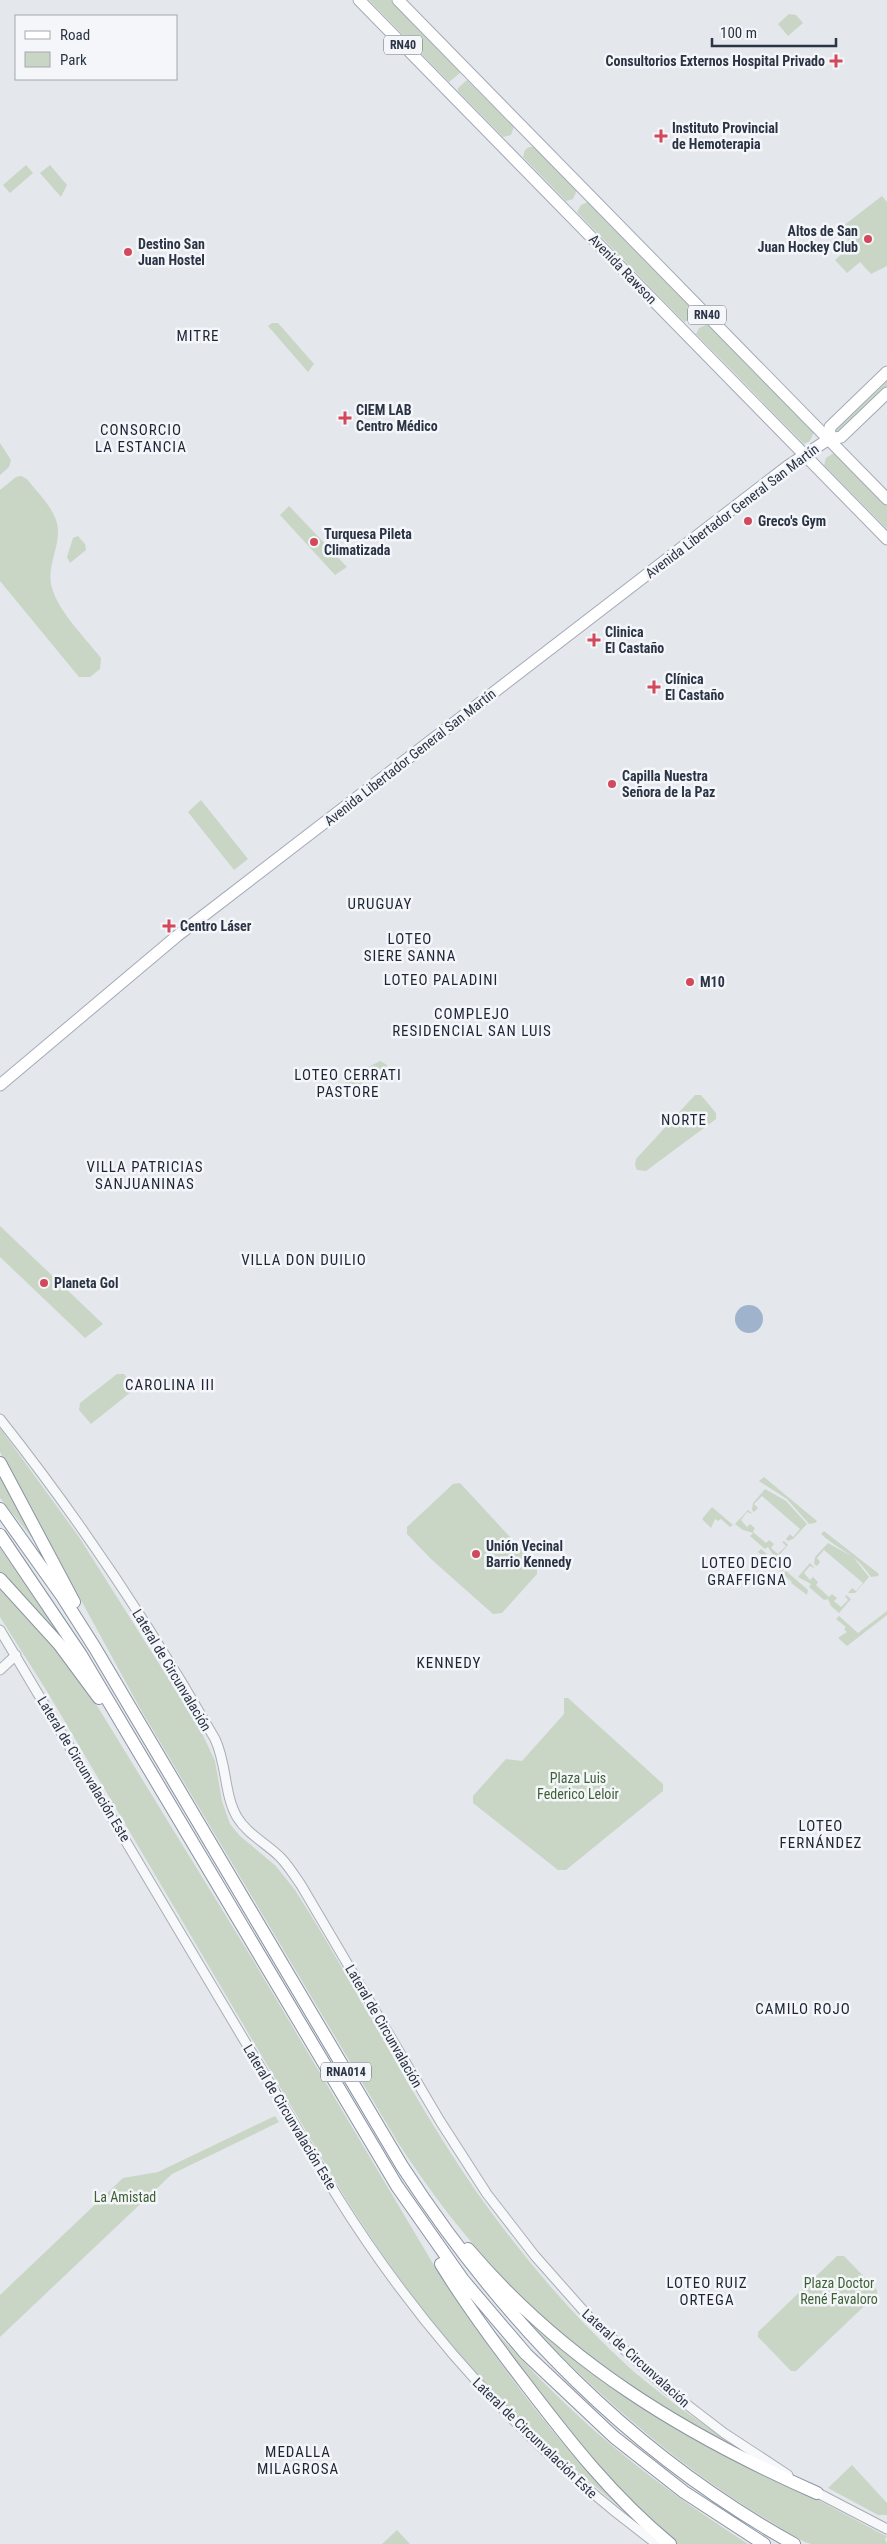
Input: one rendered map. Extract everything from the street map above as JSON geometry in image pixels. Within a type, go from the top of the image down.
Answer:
[{"type":"highway","points":[[0,1463],[110,1673]]},
{"type":"highway","name":"RNA014","points":[[0,1509],[62,1596],[110,1673],[402,2166],[444,2230],[526,2331],[574,2381],[632,2432],[693,2480],[794,2544]]},
{"type":"highway","name":"RNA014","points":[[0,1535],[66,1629],[396,2186],[445,2256],[482,2304],[565,2393],[614,2437],[662,2476],[764,2544]]},
{"type":"highway","points":[[0,1579],[59,1644],[150,1769]]},
{"type":"highway","points":[[402,2166],[481,2264],[526,2311],[575,2354],[624,2389],[675,2421],[768,2471],[817,2493]]},
{"type":"highway","points":[[396,2186],[463,2298],[555,2423],[606,2485],[670,2544]]},
{"type":"main road","name":"Avenida Rawson","points":[[359,0],[887,539]]},
{"type":"main road","name":"Avenida Rawson","points":[[398,0],[887,499]]},
{"type":"main road","name":"Avenida Libertador General San Martín","points":[[829,439],[830,426],[887,372]]},
{"type":"main road","name":"Avenida Libertador General San Martín","points":[[0,1085],[177,936],[804,455],[829,439],[841,437],[887,393]]},
{"type":"street","name":"Lateral de Circunvalación","points":[[0,1419],[48,1480],[110,1568],[214,1739],[223,1760],[236,1816],[254,1835],[279,1856],[301,1884],[440,2121],[511,2228],[573,2300],[643,2368],[724,2433],[817,2493],[887,2529]]},
{"type":"street","name":"Lateral de Circunvalación Este","points":[[0,1630],[317,2163],[380,2264],[446,2349],[494,2402],[565,2470],[657,2544]]},
{"type":"street","points":[[0,1670],[16,1655]]},
{"type":"green space","points":[[369,0],[391,0],[460,70],[460,73],[449,82]]},
{"type":"green space","points":[[789,14],[796,15],[803,23],[788,36],[778,24]]},
{"type":"green space","points":[[467,80],[514,126],[511,135],[503,137],[458,91],[458,88]]},
{"type":"green space","points":[[529,147],[535,147],[577,190],[573,199],[566,201],[523,157],[525,150]]},
{"type":"green space","points":[[26,165],[33,173],[10,193],[3,185]]},
{"type":"green space","points":[[50,165],[67,185],[61,197],[40,173]]},
{"type":"green space","name":"Altos de San Juan Hockey Club","points":[[882,196],[887,202],[887,266],[871,274],[860,262],[847,273],[835,260],[851,246],[843,226]]},
{"type":"green space","points":[[588,202],[694,310],[691,319],[684,322],[577,212],[581,205]]},
{"type":"green space","points":[[272,323],[278,323],[314,364],[308,372],[268,326]]},
{"type":"green space","points":[[708,324],[814,432],[810,441],[804,444],[696,334],[699,328]]},
{"type":"green space","points":[[887,378],[887,386],[839,433],[836,431],[835,429]]},
{"type":"green space","points":[[0,443],[11,460],[9,467],[0,475]]},
{"type":"green space","points":[[836,454],[887,506],[887,529],[824,465],[826,458]]},
{"type":"green space","points":[[21,476],[27,479],[43,498],[56,520],[58,537],[50,579],[55,597],[60,606],[80,634],[101,658],[100,669],[90,677],[79,677],[0,581],[0,490],[16,477]]},
{"type":"green space","name":"Turquesa Pileta Climatizada","points":[[289,506],[347,567],[335,575],[280,515]]},
{"type":"green space","points":[[78,536],[85,544],[86,550],[70,563],[67,557],[73,538]]},
{"type":"green space","points":[[201,800],[248,859],[234,870],[188,812]]},
{"type":"green space","points":[[380,1061],[387,1065],[386,1069],[352,1089],[348,1088],[345,1082],[347,1078]]},
{"type":"green space","points":[[695,1095],[701,1095],[716,1113],[716,1119],[646,1171],[637,1170],[635,1165],[636,1159]]},
{"type":"green space","name":"Planeta Gol","points":[[0,1226],[103,1324],[85,1338],[0,1257]]},
{"type":"green space","points":[[117,1374],[124,1374],[136,1388],[91,1424],[79,1410],[80,1403]]},
{"type":"green space","points":[[0,1428],[79,1537],[199,1727],[215,1761],[222,1801],[230,1824],[240,1836],[276,1866],[295,1890],[344,1971],[414,2094],[464,2174],[491,2212],[558,2295],[594,2334],[632,2370],[684,2411],[777,2472],[645,2397],[573,2344],[539,2314],[477,2249],[422,2178],[397,2141],[141,1710],[0,1452]]},
{"type":"green space","points":[[0,1470],[37,1544],[0,1498]]},
{"type":"green space","points":[[764,1477],[817,1521],[809,1524],[787,1499],[759,1481]]},
{"type":"green space","name":"Unión Vecinal Barrio Kennedy","points":[[460,1483],[537,1566],[537,1574],[502,1613],[493,1614],[431,1559],[407,1534],[407,1527],[453,1484]]},
{"type":"green space","points":[[765,1489],[786,1501],[807,1524],[793,1539],[788,1541],[786,1539],[790,1534],[793,1537],[800,1529],[762,1496],[754,1504],[758,1508],[754,1512],[752,1510],[753,1503]]},
{"type":"green space","points":[[712,1507],[733,1525],[730,1527],[721,1519],[718,1521],[715,1519],[711,1528],[702,1519]]},
{"type":"green space","points":[[748,1510],[753,1514],[747,1512],[741,1520],[747,1527],[750,1524],[755,1528],[753,1532],[766,1543],[769,1540],[774,1544],[771,1548],[778,1554],[786,1546],[782,1542],[784,1541],[788,1545],[776,1559],[768,1547],[765,1549],[750,1536],[753,1533],[743,1530],[735,1524]]},
{"type":"green space","points":[[824,1531],[879,1574],[878,1576],[871,1577],[859,1562],[821,1534]]},
{"type":"green space","points":[[828,1543],[853,1557],[869,1577],[855,1593],[848,1593],[852,1588],[856,1591],[863,1583],[824,1550],[817,1558],[820,1562],[817,1566],[814,1564],[815,1557]]},
{"type":"green space","points":[[0,1548],[74,1656],[0,1575]]},
{"type":"green space","points":[[761,1549],[784,1569],[782,1573],[765,1561],[766,1559],[758,1552]]},
{"type":"green space","points":[[810,1563],[815,1568],[810,1566],[804,1573],[810,1580],[813,1577],[818,1582],[816,1585],[829,1597],[832,1594],[837,1598],[834,1601],[841,1607],[848,1600],[846,1595],[851,1599],[839,1613],[831,1606],[828,1599],[824,1600],[809,1587],[811,1584],[798,1577]]},
{"type":"green space","points":[[786,1571],[808,1590],[807,1595],[791,1583],[783,1574]]},
{"type":"green space","points":[[0,1587],[65,1659],[96,1704],[253,1960],[432,2262],[477,2330],[552,2431],[607,2493],[636,2521],[543,2440],[469,2366],[430,2319],[376,2245],[343,2194],[48,1693],[0,1617]]},
{"type":"green space","points":[[887,1611],[887,1615],[847,1646],[838,1638],[847,1632],[844,1629],[846,1627],[836,1619],[839,1616],[858,1633]]},
{"type":"green space","name":"Plaza Luis Federico Leloir","points":[[564,1698],[568,1698],[663,1784],[663,1791],[566,1870],[558,1870],[473,1803],[473,1796],[506,1759],[522,1761],[564,1714]]},
{"type":"green space","name":"La Amistad","points":[[275,2116],[279,2122],[172,2174],[0,2337],[0,2295],[123,2178],[158,2172]]},
{"type":"green space","name":"Plaza Doctor René Favaloro","points":[[837,2256],[844,2256],[877,2290],[877,2294],[796,2371],[791,2371],[758,2337],[758,2332]]},
{"type":"green space","points":[[514,2308],[678,2425],[887,2536],[885,2539],[887,2544],[811,2544],[792,2536],[727,2494],[662,2446],[601,2394]]},
{"type":"green space","points":[[488,2324],[551,2390],[614,2448],[702,2514],[748,2544],[675,2544],[603,2477]]},
{"type":"green space","points":[[852,2465],[887,2503],[887,2515],[878,2515],[828,2488]]},
{"type":"green space","points":[[397,2530],[410,2544],[382,2544]]},
{"type":"water","points":[[749,1305],[759,1309],[763,1319],[759,1329],[749,1333],[739,1329],[735,1319],[739,1309]]},
{"type":"place","name":"Consultorios Externos Hospital Privado","points":[[836,61]]},
{"type":"place","name":"Instituto Provincial de Hemoterapia","points":[[661,136]]},
{"type":"place","name":"Altos de San Juan Hockey Club","points":[[868,239]]},
{"type":"place","name":"Destino San Juan Hostel","points":[[128,252]]},
{"type":"place","name":"CIEM LAB Centro Médico","points":[[345,418]]},
{"type":"place","name":"Greco's Gym","points":[[748,521]]},
{"type":"place","name":"Turquesa Pileta Climatizada","points":[[314,542]]},
{"type":"place","name":"Clinica El Castaño","points":[[594,640]]},
{"type":"place","name":"Clínica El Castaño","points":[[654,687]]},
{"type":"place","name":"Capilla Nuestra Señora de la Paz","points":[[612,784]]},
{"type":"place","name":"Centro Láser","points":[[169,926]]},
{"type":"place","name":"M10","points":[[690,982]]},
{"type":"place","name":"Planeta Gol","points":[[44,1283]]},
{"type":"place","name":"Unión Vecinal Barrio Kennedy","points":[[476,1554]]},
{"type":"district","name":"MITRE","points":[[198,336]]},
{"type":"district","name":"CONSORCIO LA ESTANCIA","points":[[141,438]]},
{"type":"district","name":"URUGUAY","points":[[380,904]]},
{"type":"district","name":"LOTEO SIERE SANNA","points":[[410,948]]},
{"type":"district","name":"LOTEO PALADINI","points":[[441,980]]},
{"type":"district","name":"COMPLEJO RESIDENCIAL SAN LUIS","points":[[472,1022]]},
{"type":"district","name":"LOTEO CERRATI PASTORE","points":[[348,1084]]},
{"type":"district","name":"NORTE","points":[[684,1120]]},
{"type":"district","name":"VILLA PATRICIAS SANJUANINAS","points":[[145,1176]]},
{"type":"district","name":"VILLA DON DUILIO","points":[[304,1260]]},
{"type":"district","name":"CAROLINA III","points":[[170,1385]]},
{"type":"district","name":"LOTEO DECIO GRAFFIGNA","points":[[747,1572]]},
{"type":"district","name":"KENNEDY","points":[[449,1663]]},
{"type":"district","name":"LOTEO FERNÁNDEZ","points":[[821,1834]]},
{"type":"district","name":"CAMILO ROJO","points":[[803,2009]]},
{"type":"district","name":"LOTEO RUIZ ORTEGA","points":[[707,2292]]},
{"type":"district","name":"MEDALLA MILAGROSA","points":[[298,2460]]}]
